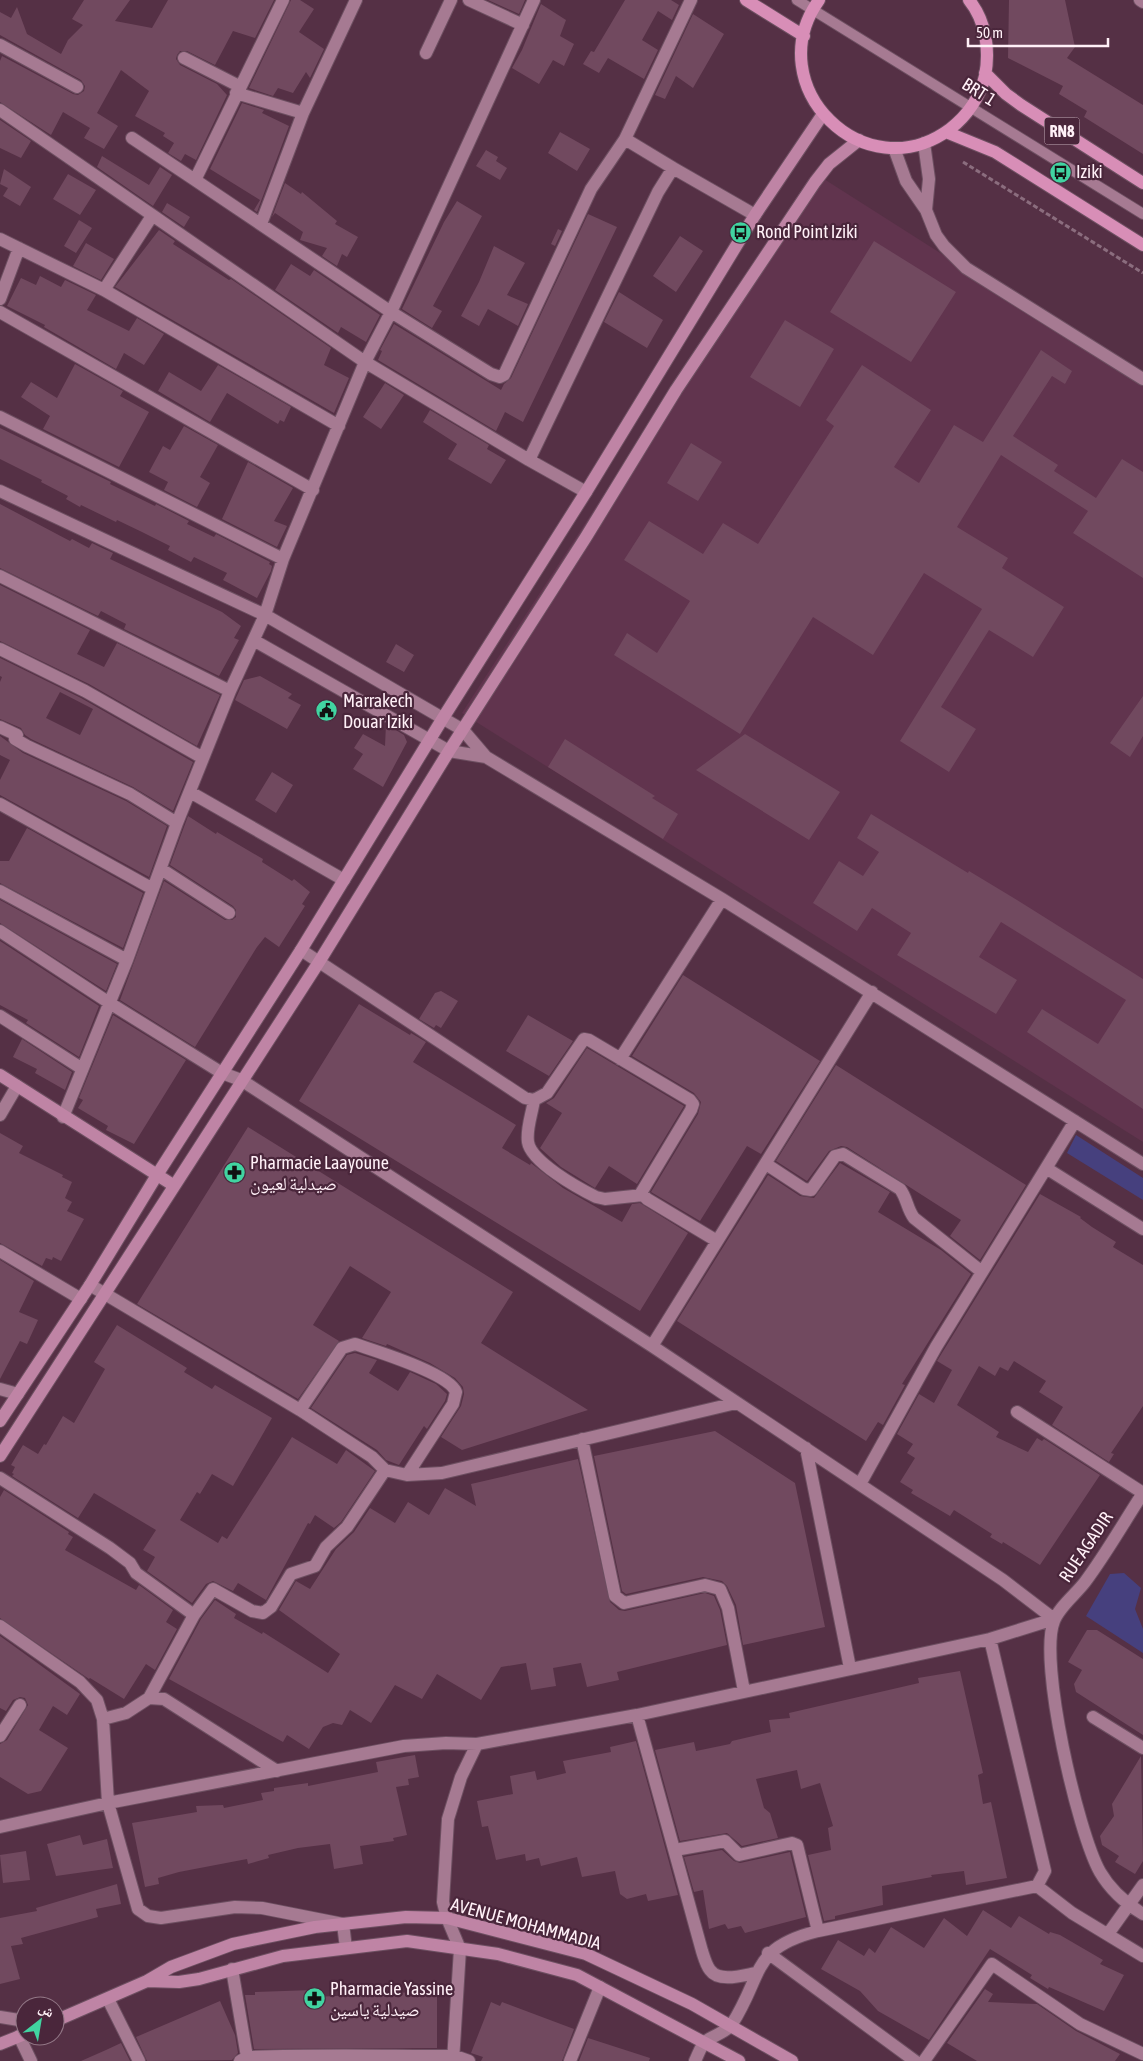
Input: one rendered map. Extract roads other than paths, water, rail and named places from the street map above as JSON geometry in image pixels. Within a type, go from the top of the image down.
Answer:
[{"type":"main road","points":[[746,0],[804,36]]},
{"type":"main road","points":[[816,5],[804,36],[802,58],[805,78],[812,97],[823,114],[839,129],[859,140],[894,148],[924,143],[946,132],[972,106],[985,72],[985,36],[979,16],[969,0]]},
{"type":"main road","name":"RN8","points":[[985,72],[1006,94],[1021,105],[1143,182]]},
{"type":"main road","points":[[946,132],[995,152],[1143,245]]},
{"type":"street","points":[[195,180],[283,0]]},
{"type":"street","points":[[261,224],[304,113],[356,0]]},
{"type":"street","points":[[426,53],[451,0]]},
{"type":"street","points":[[469,0],[522,25]]},
{"type":"street","points":[[63,1117],[81,1068],[127,960],[203,758],[230,691],[255,641],[283,559],[314,490],[365,362],[391,312],[534,0]]},
{"type":"street","points":[[132,138],[391,312],[491,374],[500,376],[504,375],[590,189],[625,139],[691,0]]},
{"type":"street","points":[[0,45],[77,87]]},
{"type":"street","points":[[184,58],[238,90],[304,113]]},
{"type":"street","points":[[0,110],[365,362],[586,492]]},
{"type":"street","points":[[0,1422],[90,1285],[157,1175],[301,950],[443,718],[586,492],[755,215],[823,114]]},
{"type":"street","points":[[625,139],[755,215]]},
{"type":"street","points":[[0,1456],[106,1294],[173,1185],[319,962],[462,730],[586,537],[676,390],[809,190],[829,164],[859,140]]},
{"type":"street","points":[[924,143],[928,178],[926,210]]},
{"type":"street","points":[[894,148],[906,182],[926,210],[936,235],[966,268],[1143,379]]},
{"type":"street","points":[[529,460],[653,201],[673,168]]},
{"type":"street","points":[[104,290],[152,216]]},
{"type":"street","points":[[0,239],[104,290],[339,426]]},
{"type":"street","points":[[0,299],[20,248]]},
{"type":"street","points":[[0,312],[314,490]]},
{"type":"street","points":[[0,417],[283,559]]},
{"type":"street","points":[[0,491],[265,615],[443,718],[462,730],[486,757],[722,899],[1143,1164]]},
{"type":"street","points":[[0,576],[230,691]]},
{"type":"street","points":[[255,641],[449,751],[486,757]]},
{"type":"street","points":[[0,649],[85,691],[203,758]]},
{"type":"street","points":[[0,727],[17,735],[15,739],[27,746],[130,794],[177,823]]},
{"type":"street","points":[[190,792],[344,880]]},
{"type":"street","points":[[0,804],[153,889]]},
{"type":"street","points":[[161,869],[229,913]]},
{"type":"street","points":[[0,891],[127,960]]},
{"type":"street","points":[[620,1059],[722,899]]},
{"type":"street","points":[[0,931],[108,1002],[222,1072],[241,1080],[652,1346],[1003,1580],[1054,1619]]},
{"type":"street","points":[[301,950],[525,1098],[534,1100],[547,1093],[584,1039],[589,1040],[690,1100],[693,1104],[692,1110],[642,1190],[643,1196]]},
{"type":"street","points":[[652,1346],[872,992]]},
{"type":"street","points":[[0,1016],[81,1068]]},
{"type":"street","points":[[0,1075],[63,1117],[173,1185]]},
{"type":"street","points":[[0,1115],[17,1086]]},
{"type":"street","points":[[534,1100],[528,1138],[530,1150],[536,1158],[596,1197],[605,1199],[643,1196],[717,1241]]},
{"type":"street","points":[[860,1484],[936,1347],[1075,1121]]},
{"type":"street","points":[[766,1164],[804,1189],[811,1190],[834,1156],[844,1154],[900,1189],[905,1196],[909,1212],[914,1218],[982,1272]]},
{"type":"street","points":[[1046,1168],[1143,1228]]},
{"type":"street","points":[[0,1251],[81,1299]]},
{"type":"street","points":[[90,1285],[300,1410],[372,1457],[385,1470],[407,1475],[442,1473],[736,1403]]},
{"type":"street","points":[[300,1410],[342,1348],[349,1344],[355,1344],[417,1367],[450,1384],[456,1392],[454,1404],[407,1475]]},
{"type":"street","points":[[0,1389],[18,1394]]},
{"type":"street","points":[[1017,1412],[1143,1493]]},
{"type":"street","points":[[582,1439],[615,1596],[624,1603],[705,1585],[720,1589],[728,1608],[744,1691]]},
{"type":"street","points":[[806,1448],[850,1668]]},
{"type":"street","points":[[102,1719],[126,1713],[149,1698],[194,1615],[213,1589],[252,1611],[263,1613],[271,1607],[291,1574],[315,1566],[326,1547],[347,1527],[385,1470]]},
{"type":"street","points":[[0,1478],[110,1548],[130,1563],[136,1573],[194,1615]]},
{"type":"street","name":"RUE AGADIR","points":[[1054,1619],[1086,1582],[1143,1493]]},
{"type":"street","points":[[0,1827],[108,1803],[404,1746],[446,1742],[477,1744],[637,1715],[990,1638],[1054,1619]]},
{"type":"street","points":[[1054,1619],[1049,1655],[1051,1681],[1078,1810],[1099,1871],[1113,1891],[1130,1906],[1143,1914]]},
{"type":"street","points":[[0,1626],[80,1682],[97,1700],[102,1719],[108,1803],[138,1909],[148,1916],[161,1918],[235,1907],[262,1908],[343,1924],[346,1948]]},
{"type":"street","points":[[990,1638],[1045,1871],[1037,1886]]},
{"type":"street","points":[[149,1698],[164,1699],[277,1771]]},
{"type":"street","points":[[0,1736],[20,1705]]},
{"type":"street","points":[[637,1715],[702,1951],[710,1970],[716,1975],[731,1977],[756,1973]]},
{"type":"street","points":[[1093,1717],[1143,1748]]},
{"type":"street","points":[[454,2059],[460,1950],[447,1918],[443,1902],[448,1819],[461,1777],[477,1744]]},
{"type":"street","points":[[675,1850],[725,1841],[739,1855],[792,1843],[797,1845],[818,1930]]},
{"type":"street","points":[[1108,1934],[1130,1906],[1143,1885]]},
{"type":"street","points":[[695,2061],[704,2042],[731,2026],[756,1973],[768,1954],[781,1943],[818,1930],[1037,1886],[1072,1913],[1143,1956]]},
{"type":"street","name":"AVENUE MOHAMMADIA","points":[[65,2017],[147,1981],[171,1967],[234,1944],[288,1931],[343,1924],[406,1917],[447,1918],[586,1954],[692,2004],[792,2061]]},
{"type":"street","name":"AVENUE MOHAMMADIA","points":[[147,1981],[179,1982],[199,1979],[283,1956],[407,1940],[506,1956],[577,1975],[739,2061]]},
{"type":"street","points":[[768,1954],[915,2061]]},
{"type":"street","points":[[924,2061],[992,1964],[1080,2024],[1143,2054]]},
{"type":"street","points":[[232,1969],[244,2059],[317,2057],[454,2059],[469,2061]]},
{"type":"street","points":[[570,2061],[600,1987]]},
{"type":"street","points":[[108,1999],[139,2061]]},
{"type":"street","points":[[0,2017],[15,2019]]},
{"type":"street","points":[[0,2044],[15,2038]]},
{"type":"street","points":[[26,2046],[31,2061]]},
{"type":"lane","name":"BRT 1","points":[[797,0],[816,5],[1143,214]]},
{"type":"place","name":"Iziki","points":[[1060,172]]},
{"type":"place","name":"Rond Point Iziki","points":[[740,232]]},
{"type":"place","name":"Marrakech Douar Iziki","points":[[327,711]]},
{"type":"place","name":"Pharmacie Laayoune صيدلية لعيون","points":[[234,1173]]},
{"type":"place","name":"Pharmacie Yassine صيدلية ياسين","points":[[314,1999]]}]
